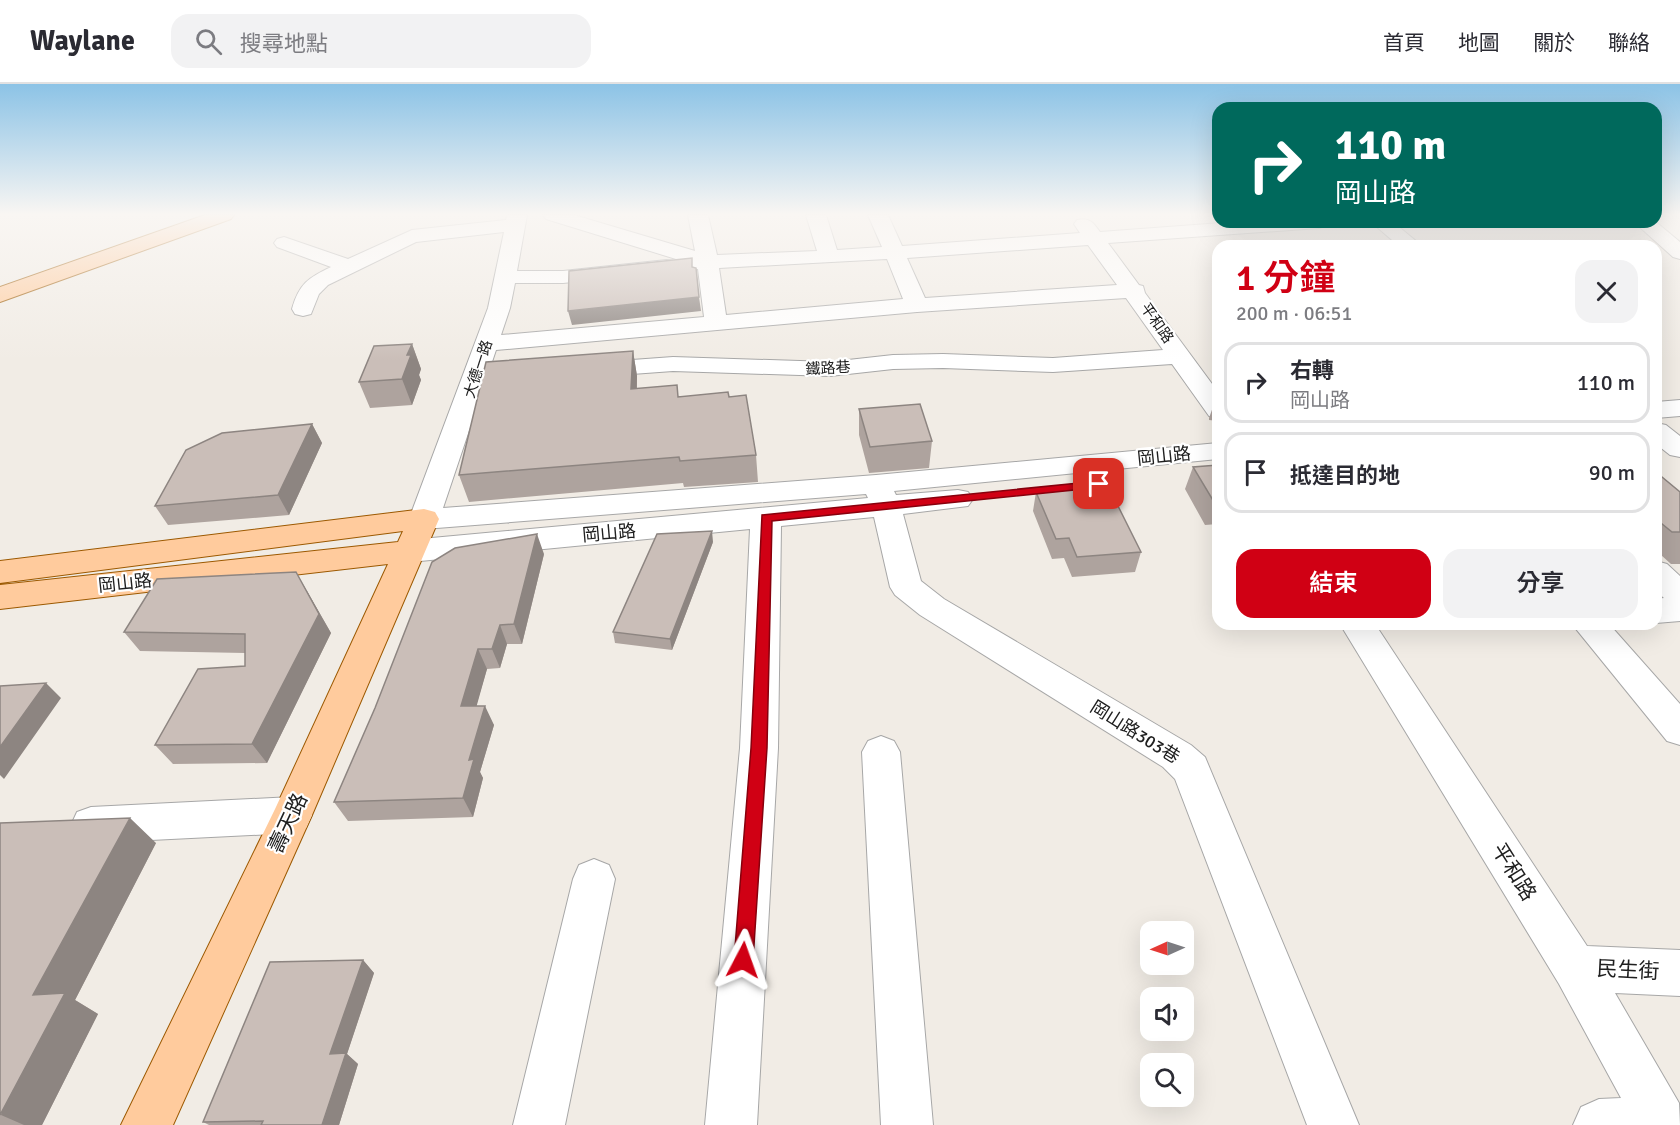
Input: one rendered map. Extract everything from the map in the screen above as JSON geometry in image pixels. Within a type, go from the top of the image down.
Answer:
[{"type":"main road","points":[[0,295],[88,264]]},
{"type":"main road","name":"岡山路","points":[[5,587],[417,535]]},
{"type":"main road","name":"壽天路","points":[[147,1125],[292,815],[417,535]]},
{"type":"street","points":[[342,264],[349,266]]},
{"type":"street","points":[[303,309],[312,286],[354,264]]},
{"type":"street","name":"大德一路","points":[[417,535],[487,378],[486,344],[499,308],[508,264]]},
{"type":"street","points":[[505,277],[563,277],[693,264]]},
{"type":"street","points":[[708,264],[716,323]]},
{"type":"street","points":[[901,264],[917,306]]},
{"type":"street","name":"平和路","points":[[1114,264],[1212,401]]},
{"type":"street","points":[[486,344],[917,306],[1135,291]]},
{"type":"street","name":"鐵路巷","points":[[568,372],[673,364],[800,370],[920,361],[1053,365],[1180,356]]},
{"type":"street","points":[[1662,410],[1680,408]]},
{"type":"street","points":[[1662,430],[1680,429]]},
{"type":"street","points":[[1662,436],[1680,449]]},
{"type":"street","name":"岡山路","points":[[417,535],[766,518],[881,495],[1212,452]]},
{"type":"street","name":"岡山路","points":[[417,535],[881,495],[1212,472]]},
{"type":"street","name":"岡山路303巷","points":[[881,495],[906,587],[932,607],[1177,756],[1191,769],[1333,1125]]},
{"type":"street","points":[[731,1125],[759,748],[766,518]]},
{"type":"street","points":[[1662,578],[1680,595]]},
{"type":"street","points":[[1662,610],[1680,609]]},
{"type":"street","name":"平和路","points":[[1361,630],[1575,968],[1662,1123]]},
{"type":"street","points":[[1594,630],[1680,730]]},
{"type":"street","points":[[880,752],[907,1125]]},
{"type":"street","points":[[60,826],[292,815]]},
{"type":"street","points":[[539,1125],[594,879]]},
{"type":"street","name":"民生街","points":[[1575,968],[1680,972]]},
{"type":"street","points":[[1599,1125],[1662,1123]]},
{"type":"building","points":[[639,264],[692,264],[692,267],[696,268],[699,297],[568,311],[569,271]]},
{"type":"building","points":[[412,344],[407,355],[411,355],[402,379],[359,382],[374,346]]},
{"type":"building","points":[[633,351],[631,389],[677,385],[678,397],[728,392],[729,397],[746,395],[756,455],[680,461],[679,457],[459,475],[486,362]]},
{"type":"building","points":[[920,404],[932,441],[870,447],[859,409]]},
{"type":"building","points":[[312,424],[278,495],[155,506],[186,450],[222,433]]},
{"type":"building","points":[[1212,465],[1212,499],[1193,467]]},
{"type":"building","points":[[1662,477],[1680,492],[1680,532],[1672,532],[1662,524]]},
{"type":"building","points":[[1101,487],[1107,499],[1114,498],[1141,552],[1077,557],[1069,538],[1056,539],[1036,492]]},
{"type":"building","points":[[712,531],[670,639],[613,632],[657,534]]},
{"type":"building","points":[[537,534],[514,624],[500,625],[492,649],[478,649],[461,706],[485,706],[469,760],[474,759],[463,798],[334,802],[375,708],[432,562],[455,548]]},
{"type":"building","points":[[296,572],[319,614],[252,744],[155,745],[198,669],[245,666],[245,634],[124,632],[157,579]]},
{"type":"building","points":[[46,683],[0,747],[0,686]]},
{"type":"building","points":[[130,818],[33,995],[65,993],[0,1115],[0,823]]},
{"type":"building","points":[[363,960],[330,1054],[346,1053],[322,1125],[261,1125],[263,1121],[203,1122],[270,962]]},
{"type":"route","points":[[743,960],[759,748],[766,518],[1099,484]]}]
